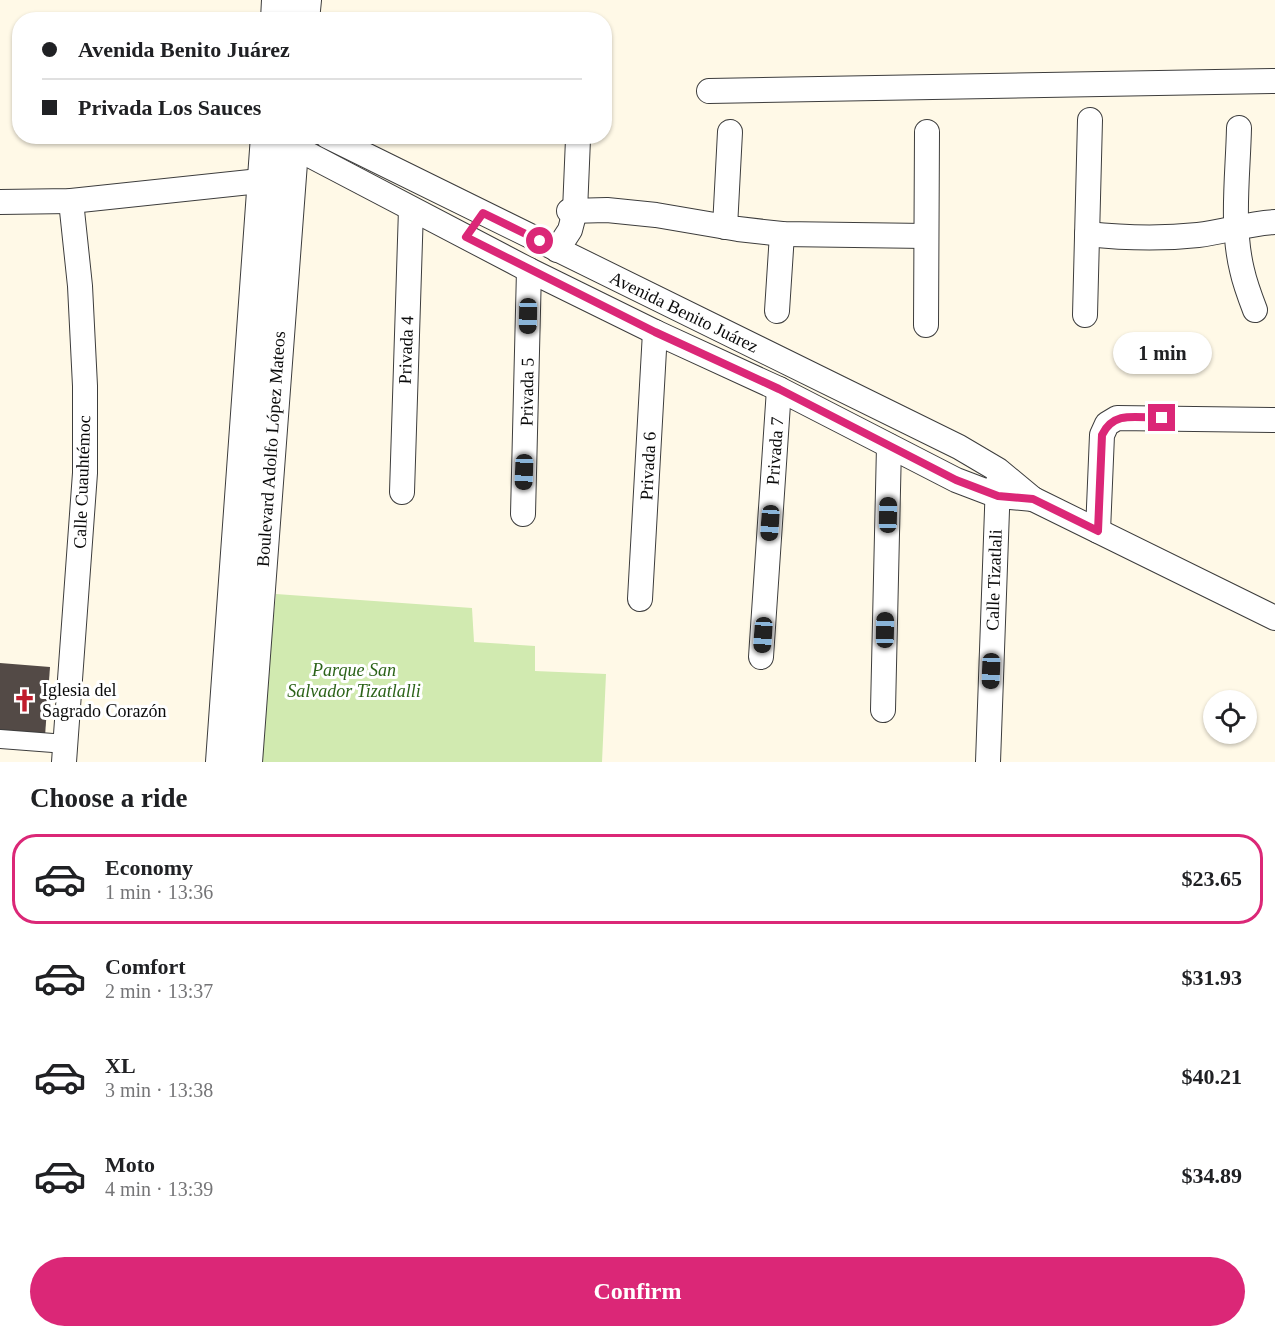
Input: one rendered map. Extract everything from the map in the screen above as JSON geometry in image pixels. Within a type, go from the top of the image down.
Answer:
[{"type":"street","points":[[709,91],[1275,81]]},
{"type":"street","points":[[1084,315],[1090,120]]},
{"type":"street","points":[[1239,128],[1237,227],[1242,270],[1255,310]]},
{"type":"street","points":[[724,227],[730,132]]},
{"type":"street","points":[[926,325],[927,132]]},
{"type":"street","name":"Boulevard Adolfo López Mateos","points":[[268,144],[276,179]]},
{"type":"street","name":"Boulevard Adolfo López Mateos","points":[[247,762],[239,695],[276,179],[286,144]]},
{"type":"street","name":"Avenida Benito Juárez","points":[[294,144],[411,209],[529,270],[825,411],[956,480],[998,496],[1033,499]]},
{"type":"street","name":"Avenida Benito Juárez","points":[[343,144],[959,447],[998,470],[1033,499],[1275,618]]},
{"type":"street","points":[[548,245],[570,230],[578,144]]},
{"type":"street","points":[[0,202],[71,201],[276,179]]},
{"type":"street","name":"Calle Cuauhtémoc","points":[[65,753],[86,473],[85,386],[71,201]]},
{"type":"street","points":[[573,207],[646,214],[782,234],[926,236]]},
{"type":"street","name":"Privada 4","points":[[402,492],[411,209]]},
{"type":"street","points":[[466,237],[483,213]]},
{"type":"street","points":[[1087,234],[1163,238],[1198,235],[1275,222]]},
{"type":"street","points":[[777,312],[782,234]]},
{"type":"street","name":"Privada 5","points":[[523,514],[529,270]]},
{"type":"street","name":"Privada 6","points":[[640,599],[655,332]]},
{"type":"street","points":[[825,411],[839,388]]},
{"type":"street","name":"Privada 7","points":[[761,657],[779,389]]},
{"type":"street","points":[[1098,531],[1102,435],[1107,424],[1117,418],[1275,420]]},
{"type":"street","points":[[883,710],[889,446]]},
{"type":"street","name":"Calle Tizatlali","points":[[988,762],[998,470]]},
{"type":"street","name":"Boulevard Adolfo López Mateos","points":[[221,762],[239,695]]},
{"type":"street","points":[[0,739],[65,753]]},
{"type":"green space","name":"Parque San Salvador Tizatlalli","points":[[276,594],[472,608],[474,642],[535,646],[535,671],[606,674],[602,762],[258,762]]},
{"type":"building","name":"Iglesia del Sagrado Corazón","points":[[0,663],[50,667],[45,736],[0,733]]},
{"type":"place","name":"Iglesia del Sagrado Corazón","points":[[24,700]]},
{"type":"route","points":[[540,241],[483,213],[466,237],[655,332],[825,411],[956,480],[998,496],[1033,499],[1098,531],[1102,435],[1107,424],[1117,418],[1162,418]]}]
